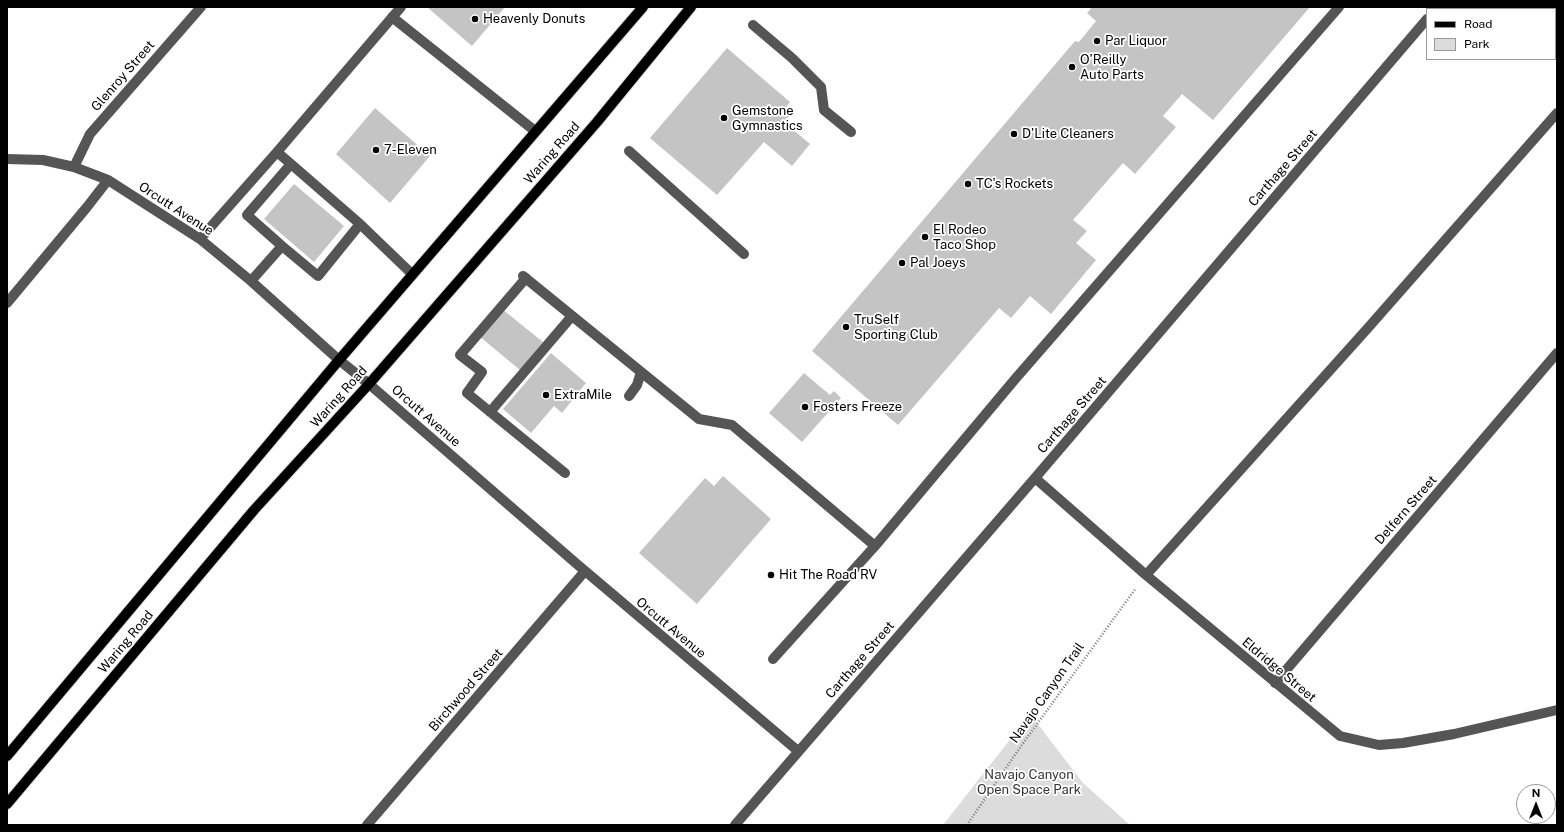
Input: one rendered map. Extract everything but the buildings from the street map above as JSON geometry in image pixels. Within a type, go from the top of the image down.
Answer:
[{"type":"main road","name":"Waring Road","points":[[7,756],[412,274],[643,7]]},
{"type":"main road","name":"Waring Road","points":[[7,804],[254,510],[369,384],[597,122],[691,7]]},
{"type":"street","name":"Glenroy Street","points":[[74,167],[90,134],[201,7]]},
{"type":"street","points":[[200,239],[277,152],[400,7]]},
{"type":"street","points":[[773,659],[875,546],[1016,378],[1339,7]]},
{"type":"street","points":[[392,17],[535,131]]},
{"type":"street","name":"Carthage Street","points":[[735,825],[1035,478],[1426,20]]},
{"type":"street","points":[[753,25],[792,58],[821,87],[824,110],[851,132]]},
{"type":"street","points":[[1146,575],[1367,329],[1557,113]]},
{"type":"street","points":[[629,151],[744,254]]},
{"type":"street","points":[[277,152],[360,224],[412,274]]},
{"type":"street","name":"Orcutt Avenue","points":[[7,159],[43,160],[74,167],[108,180],[200,239],[252,281],[339,360],[798,751]]},
{"type":"street","points":[[291,164],[247,215],[282,246],[318,276],[360,224]]},
{"type":"street","points":[[7,303],[108,180]]},
{"type":"street","points":[[252,281],[282,246]]},
{"type":"street","points":[[565,473],[466,393],[482,372],[460,355],[524,277],[699,419],[732,426],[875,546]]},
{"type":"street","points":[[490,412],[572,316]]},
{"type":"street","name":"Delfern Street","points":[[1275,683],[1557,353]]},
{"type":"street","points":[[629,396],[637,385],[641,372]]},
{"type":"street","name":"Eldridge Street","points":[[1035,478],[1146,575],[1340,736],[1379,745],[1403,743],[1454,734],[1557,710]]},
{"type":"street","name":"Birchwood Street","points":[[367,825],[585,571]]},
{"type":"path","name":"Navajo Canyon Trail","points":[[967,825],[1117,612],[1146,575]]},
{"type":"green space","name":"Navajo Canyon Open Space Park","points":[[1030,714],[1083,783],[1130,825],[943,825]]},
{"type":"place","name":"Heavenly Donuts","points":[[475,19]]},
{"type":"place","name":"Par Liquor","points":[[1097,41]]},
{"type":"place","name":"O'Reilly Auto Parts","points":[[1072,67]]},
{"type":"place","name":"Gemstone Gymnastics","points":[[724,118]]},
{"type":"place","name":"D'Lite Cleaners","points":[[1014,134]]},
{"type":"place","name":"7-Eleven","points":[[376,150]]},
{"type":"place","name":"TC's Rockets","points":[[968,184]]},
{"type":"place","name":"El Rodeo Taco Shop","points":[[925,237]]},
{"type":"place","name":"Pal Joeys","points":[[902,263]]},
{"type":"place","name":"TruSelf Sporting Club","points":[[846,327]]},
{"type":"place","name":"ExtraMile","points":[[546,395]]},
{"type":"place","name":"Fosters Freeze","points":[[805,407]]},
{"type":"place","name":"Hit The Road RV","points":[[771,575]]}]
